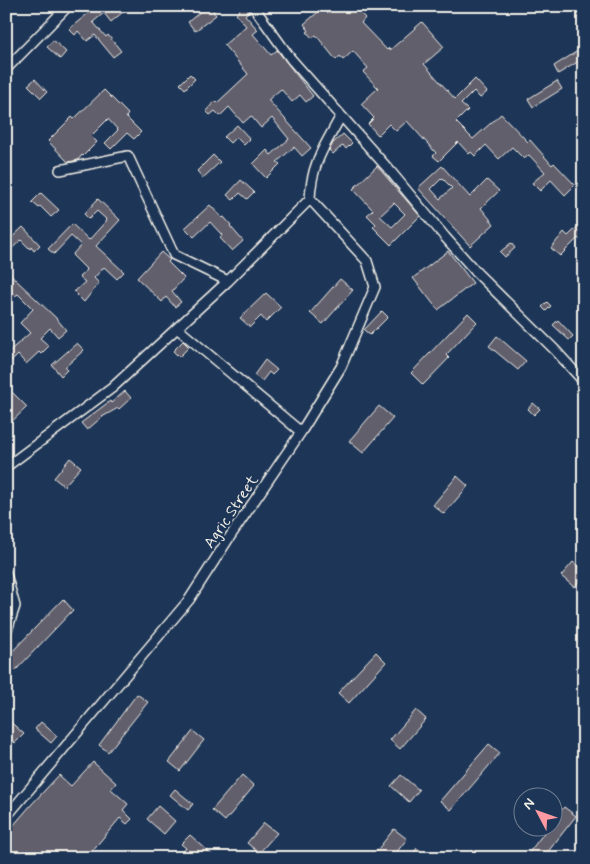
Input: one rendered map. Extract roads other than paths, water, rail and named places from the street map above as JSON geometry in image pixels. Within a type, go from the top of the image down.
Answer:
[{"type":"street","points":[[6,69],[68,6]]},
{"type":"street","points":[[253,6],[290,60],[342,116],[478,273],[555,350],[584,382]]},
{"type":"street","points":[[6,467],[112,388],[228,282],[310,199],[310,180],[317,160],[342,116]]},
{"type":"street","points":[[60,170],[128,156],[174,255],[228,282]]},
{"type":"street","name":"Agric Street","points":[[6,818],[189,600],[302,432],[340,367],[375,287],[367,260],[310,199]]},
{"type":"street","points":[[176,328],[302,432]]},
{"type":"street","points":[[6,574],[15,606],[6,633]]}]
